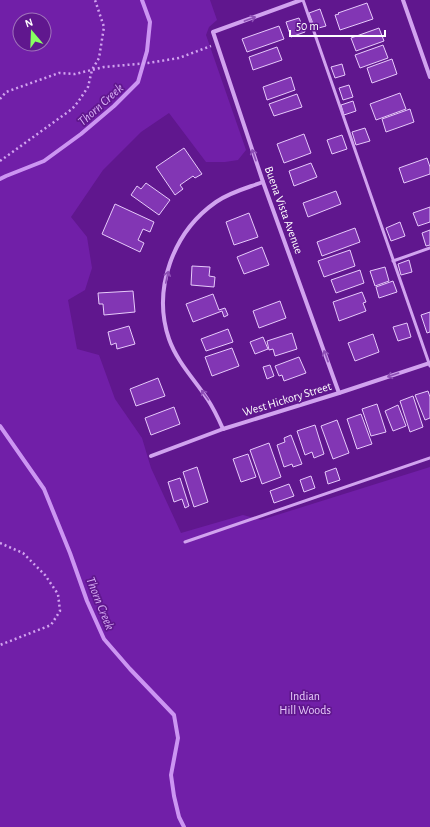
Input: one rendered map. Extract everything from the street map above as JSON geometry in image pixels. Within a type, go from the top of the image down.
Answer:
[{"type":"street","name":"Buena Vista Avenue","points":[[302,0],[213,32],[263,182],[339,393]]},
{"type":"street","points":[[403,0],[430,77]]},
{"type":"street","points":[[223,430],[209,401],[178,356],[170,339],[164,319],[163,291],[170,260],[179,242],[192,225],[216,202],[234,192],[263,182]]},
{"type":"street","name":"West Hickory Street","points":[[150,456],[223,430],[430,364]]},
{"type":"lane","points":[[302,0],[430,364]]},
{"type":"lane","points":[[393,261],[430,248]]},
{"type":"lane","points":[[185,542],[430,458]]},
{"type":"path","points":[[0,161],[72,109],[88,87],[92,70],[99,58],[104,26],[95,0]]},
{"type":"path","points":[[0,99],[6,92],[59,73],[75,74],[104,67],[148,64],[180,58],[217,44]]},
{"type":"path","points":[[0,543],[23,553],[45,575],[58,594],[60,612],[51,625],[0,645]]},
{"type":"green space","name":"Indian Hill Woods","points":[[0,0],[210,0],[217,20],[209,27],[206,35],[246,150],[238,160],[206,162],[169,113],[141,132],[103,170],[71,217],[87,237],[92,268],[85,290],[68,300],[77,349],[99,355],[115,399],[142,438],[151,468],[181,533],[243,515],[261,520],[430,467],[430,827],[0,827]]},
{"type":"building","points":[[367,3],[373,19],[340,30],[335,15]]},
{"type":"building","points":[[320,9],[326,26],[315,29],[309,13]]},
{"type":"building","points":[[299,18],[305,32],[291,37],[286,22]]},
{"type":"building","points":[[279,26],[284,39],[247,52],[242,39]]},
{"type":"building","points":[[379,28],[384,41],[356,51],[351,38]]},
{"type":"building","points":[[383,45],[388,58],[360,68],[355,55]]},
{"type":"building","points":[[277,47],[282,60],[253,70],[249,57]]},
{"type":"building","points":[[392,59],[397,74],[372,83],[367,68]]},
{"type":"building","points":[[342,64],[345,75],[335,78],[331,67]]},
{"type":"building","points":[[291,77],[295,90],[267,100],[263,87]]},
{"type":"building","points":[[349,85],[353,97],[343,100],[339,88]]},
{"type":"building","points":[[400,93],[406,109],[376,120],[370,104]]},
{"type":"building","points":[[297,94],[302,107],[274,116],[269,104]]},
{"type":"building","points":[[353,101],[356,111],[344,115],[341,105]]},
{"type":"building","points":[[410,109],[414,122],[386,132],[382,119]]},
{"type":"building","points":[[365,128],[370,141],[356,145],[352,132]]},
{"type":"building","points":[[304,134],[311,153],[284,163],[277,144]]},
{"type":"building","points":[[342,135],[347,149],[332,154],[327,140]]},
{"type":"building","points":[[184,148],[202,174],[195,178],[193,176],[180,185],[183,189],[175,195],[156,167]]},
{"type":"building","points":[[427,158],[430,167],[430,174],[404,183],[399,168]]},
{"type":"building","points":[[311,163],[317,177],[294,186],[289,171]]},
{"type":"building","points":[[146,183],[170,200],[159,215],[131,195],[137,186],[141,189]]},
{"type":"building","points":[[336,191],[341,204],[308,217],[303,203]]},
{"type":"building","points":[[115,204],[154,222],[150,232],[143,229],[138,240],[144,243],[140,252],[102,234]]},
{"type":"building","points":[[430,207],[430,222],[418,226],[413,213]]},
{"type":"building","points":[[249,213],[258,237],[234,245],[226,222]]},
{"type":"building","points":[[400,222],[405,236],[391,241],[386,228]]},
{"type":"building","points":[[355,228],[360,242],[322,256],[317,242]]},
{"type":"building","points":[[430,230],[430,245],[426,246],[422,233]]},
{"type":"building","points":[[262,247],[269,265],[244,274],[237,257]]},
{"type":"building","points":[[350,250],[355,266],[324,277],[318,261]]},
{"type":"building","points":[[409,260],[412,272],[401,275],[398,264]]},
{"type":"building","points":[[192,266],[210,267],[209,276],[215,277],[214,287],[191,285]]},
{"type":"building","points":[[385,267],[389,281],[375,286],[370,271]]},
{"type":"building","points":[[360,270],[364,283],[336,293],[331,280]]},
{"type":"building","points":[[393,281],[397,292],[379,298],[376,287]]},
{"type":"building","points":[[133,291],[135,312],[104,315],[103,304],[99,304],[98,293]]},
{"type":"building","points":[[362,292],[366,302],[363,303],[366,311],[339,321],[333,302]]},
{"type":"building","points":[[213,294],[219,310],[225,308],[228,315],[224,317],[222,311],[193,322],[186,304]]},
{"type":"building","points":[[280,301],[286,318],[259,328],[253,311]]},
{"type":"building","points":[[430,312],[430,332],[427,333],[421,315]]},
{"type":"building","points":[[407,323],[411,337],[398,341],[393,327]]},
{"type":"building","points":[[129,326],[135,344],[117,349],[116,343],[111,345],[108,332]]},
{"type":"building","points":[[228,329],[233,342],[206,351],[201,339]]},
{"type":"building","points":[[292,333],[297,349],[275,356],[273,349],[269,350],[267,341]]},
{"type":"building","points":[[373,334],[379,352],[355,361],[348,343]]},
{"type":"building","points":[[263,337],[268,349],[255,354],[250,342]]},
{"type":"building","points":[[232,348],[239,366],[212,376],[205,357]]},
{"type":"building","points":[[299,357],[306,373],[284,381],[282,375],[279,376],[275,366]]},
{"type":"building","points":[[270,365],[274,376],[267,379],[263,367]]},
{"type":"building","points":[[158,378],[165,396],[136,406],[130,389]]},
{"type":"building","points":[[428,391],[430,397],[430,418],[425,420],[415,395]]},
{"type":"building","points":[[413,396],[423,427],[410,432],[400,401]]},
{"type":"building","points":[[377,404],[386,432],[371,436],[362,409]]},
{"type":"building","points":[[398,405],[406,426],[393,431],[385,411]]},
{"type":"building","points":[[174,407],[180,424],[151,435],[145,418]]},
{"type":"building","points":[[361,414],[372,444],[357,449],[347,419]]},
{"type":"building","points":[[337,420],[349,453],[333,459],[321,426]]},
{"type":"building","points":[[315,425],[324,454],[314,458],[312,452],[305,455],[297,431]]},
{"type":"building","points":[[291,435],[302,464],[293,467],[292,464],[284,467],[277,445],[285,442],[284,438]]},
{"type":"building","points":[[269,443],[281,477],[262,484],[250,450]]},
{"type":"building","points":[[248,454],[256,477],[241,482],[233,459]]},
{"type":"building","points":[[197,467],[208,502],[194,507],[183,472]]},
{"type":"building","points":[[336,468],[340,480],[328,484],[325,472]]},
{"type":"building","points":[[311,476],[315,488],[304,492],[300,480]]},
{"type":"building","points":[[180,478],[189,506],[185,508],[182,499],[174,502],[168,482]]},
{"type":"building","points":[[289,484],[294,496],[274,503],[270,491]]},
{"type":"waterway","name":"Thorn Creek","points":[[0,179],[44,161],[81,134],[114,106],[138,82],[147,51],[150,22],[142,0]]},
{"type":"waterway","name":"Thorn Creek","points":[[0,426],[44,489],[70,553],[87,601],[104,639],[130,669],[174,715],[178,738],[171,775],[179,817],[184,827]]}]
